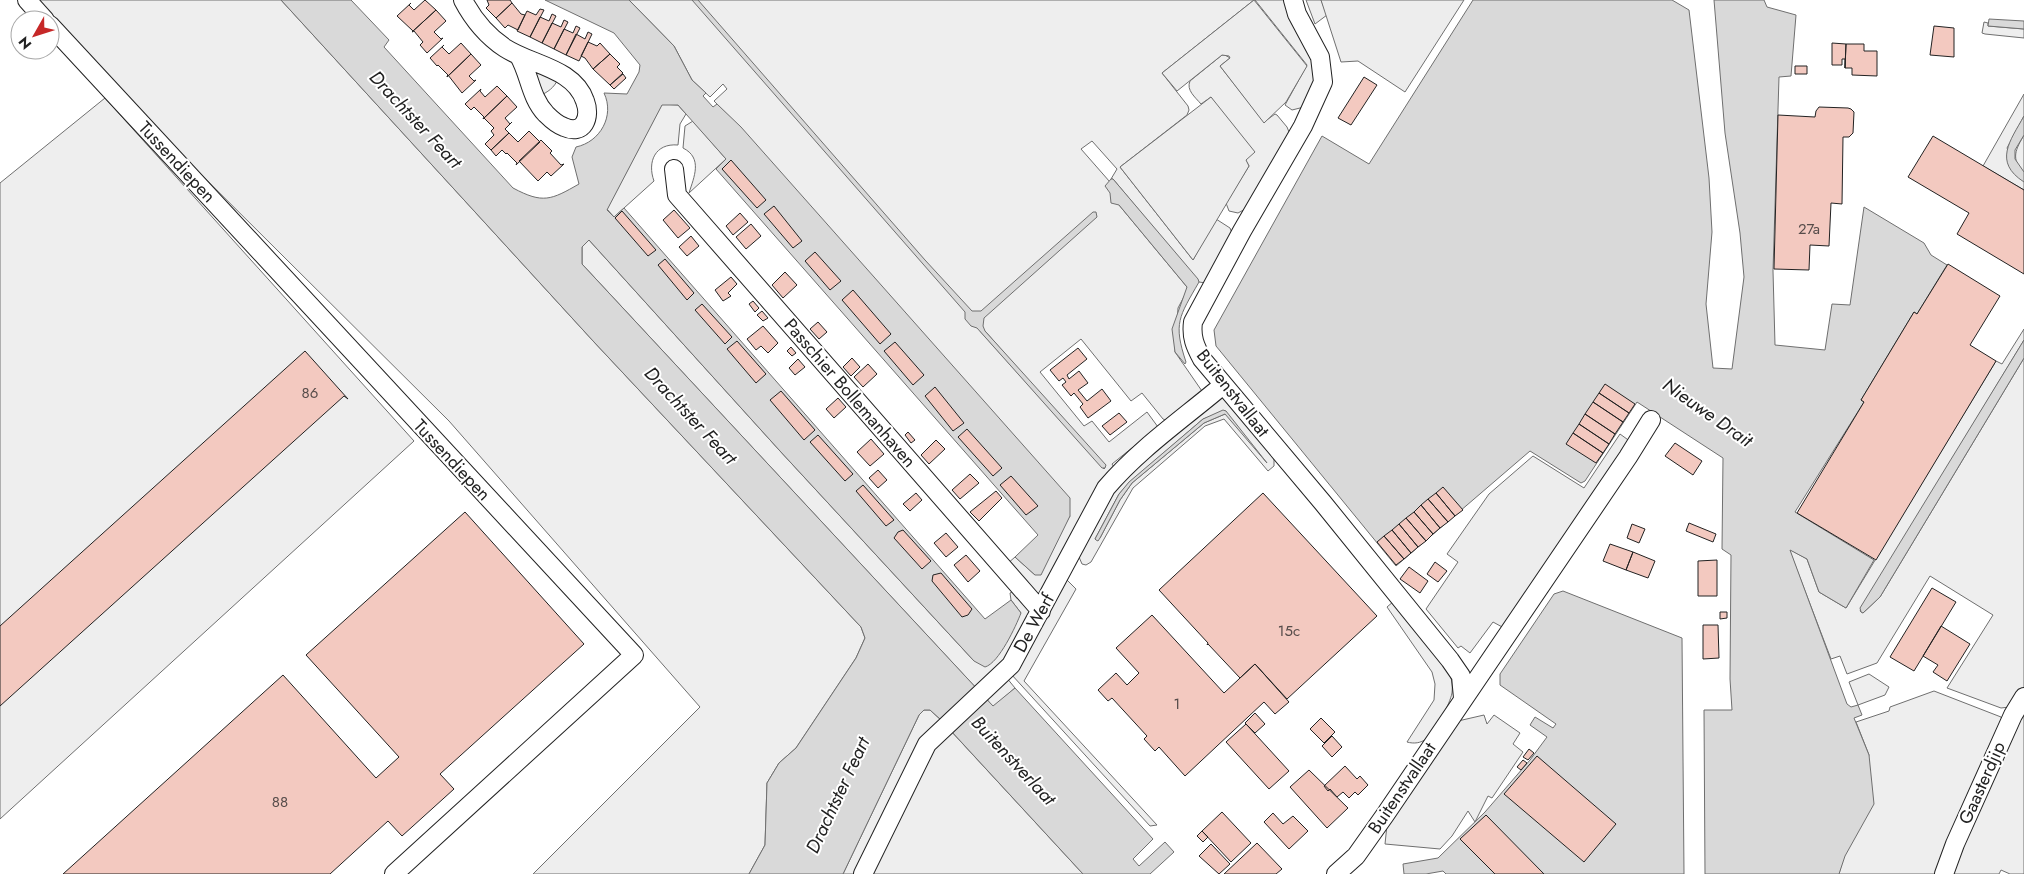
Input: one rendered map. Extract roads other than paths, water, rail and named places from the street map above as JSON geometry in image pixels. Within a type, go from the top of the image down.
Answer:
[{"type":"street","points":[[27,0],[36,10]]},
{"type":"street","points":[[463,0],[481,27],[505,48],[519,56]]},
{"type":"street","name":"Buitenstvallaat","points":[[1294,0],[1297,14],[1320,57],[1323,82],[1303,126],[1242,230],[1193,322],[1192,333],[1195,345],[1202,359],[1323,503],[1450,660],[1461,676],[1463,698]]},
{"type":"street","name":"Tussendiepen","points":[[60,36],[634,655],[394,874]]},
{"type":"street","name":"Passchier Bollemanhaven","points":[[674,168],[677,195],[1041,611]]},
{"type":"street","name":"De Werf","points":[[863,874],[927,744],[1011,665],[1106,488],[1118,473],[1223,385]]},
{"type":"street","name":"Buitenstvallaat","points":[[1336,874],[1356,856],[1628,457],[1651,420]]},
{"type":"street","name":"Gaasterdjip","points":[[1944,874],[2013,715],[2024,697]]},
{"type":"water","points":[[281,0],[351,0],[389,40],[384,47],[513,188],[532,196],[547,198],[561,194],[579,184],[572,157],[576,147],[592,140],[603,127],[608,110],[604,93],[627,94],[639,72],[640,65],[614,33],[545,0],[629,0],[674,46],[692,80],[706,93],[703,96],[713,107],[717,104],[741,127],[1070,498],[1070,516],[1041,575],[1035,575],[1015,557],[1038,535],[716,169],[726,159],[678,105],[662,105],[607,210],[614,217],[624,208],[985,619],[1011,600],[1021,613],[996,659],[985,667],[974,661],[589,240],[582,247],[582,264],[993,706],[1015,688],[1153,839],[1133,859],[1139,866],[1165,842],[1174,852],[1150,874],[1083,874],[940,719],[930,710],[924,710],[919,715],[843,874],[749,874],[765,845],[767,783],[779,763],[796,748],[856,658],[865,638],[861,627],[594,342]]},
{"type":"water","points":[[692,0],[698,0],[925,260],[972,311],[981,311],[1093,212],[1096,212],[1097,217],[984,318],[983,326],[985,331],[1106,465],[1105,468],[1102,468],[977,328],[971,326],[965,319],[965,312]]},
{"type":"water","name":"Nieuwe Drait","points":[[1473,0],[1672,0],[1689,10],[1709,178],[1712,232],[1706,304],[1713,368],[1732,369],[1744,277],[1740,233],[1725,133],[1714,0],[1764,0],[1767,7],[1796,15],[1791,76],[1779,77],[1773,271],[1775,345],[1825,350],[1832,304],[1850,305],[1864,207],[1924,243],[1931,255],[1947,265],[1917,314],[1914,312],[1861,400],[1864,402],[1795,512],[1874,560],[1846,608],[1819,592],[1807,559],[1790,550],[1847,704],[1851,707],[1858,705],[1862,715],[1854,718],[1869,755],[1874,804],[1845,856],[1839,874],[1705,874],[1704,710],[1732,710],[1730,679],[1731,555],[1722,549],[1723,458],[1637,402],[1585,481],[1581,483],[1530,451],[1396,566],[1216,346],[1214,330],[1322,136],[1369,164]]},
{"type":"water","points":[[1989,19],[2024,21],[2024,29],[1988,26]]},
{"type":"water","points":[[2024,116],[2024,135],[2015,150],[2015,159],[2024,172],[2024,182],[2009,167],[2007,151]]},
{"type":"water","points":[[1113,179],[1198,279],[1199,282],[1180,320],[1180,338],[1185,364],[1175,352],[1172,329],[1187,287],[1119,205],[1111,203],[1110,193],[1105,186]]},
{"type":"water","points":[[2024,340],[2024,358],[1880,597],[1863,613],[1861,612],[1860,608]]},
{"type":"water","points":[[1223,410],[1226,411],[1267,463],[1225,414],[1204,423],[1132,483],[1120,500],[1100,538],[1098,541],[1096,540],[1119,494],[1129,482],[1203,419]]},
{"type":"water","points":[[1563,591],[1682,638],[1684,874],[1446,874],[1443,871],[1426,874],[1404,874],[1403,864],[1438,858],[1485,812],[1530,760],[1547,737],[1530,725],[1535,717],[1553,728],[1556,724],[1500,685],[1500,674],[1554,594]]},
{"type":"water label","name":"Drachtster Feart","points":[[416,119]]},
{"type":"water label","name":"Drachtster Feart","points":[[691,415]]},
{"type":"water label","name":"Buitenstverlaat","points":[[1014,760]]},
{"type":"water label","name":"Drachtster Feart","points":[[837,795]]}]
